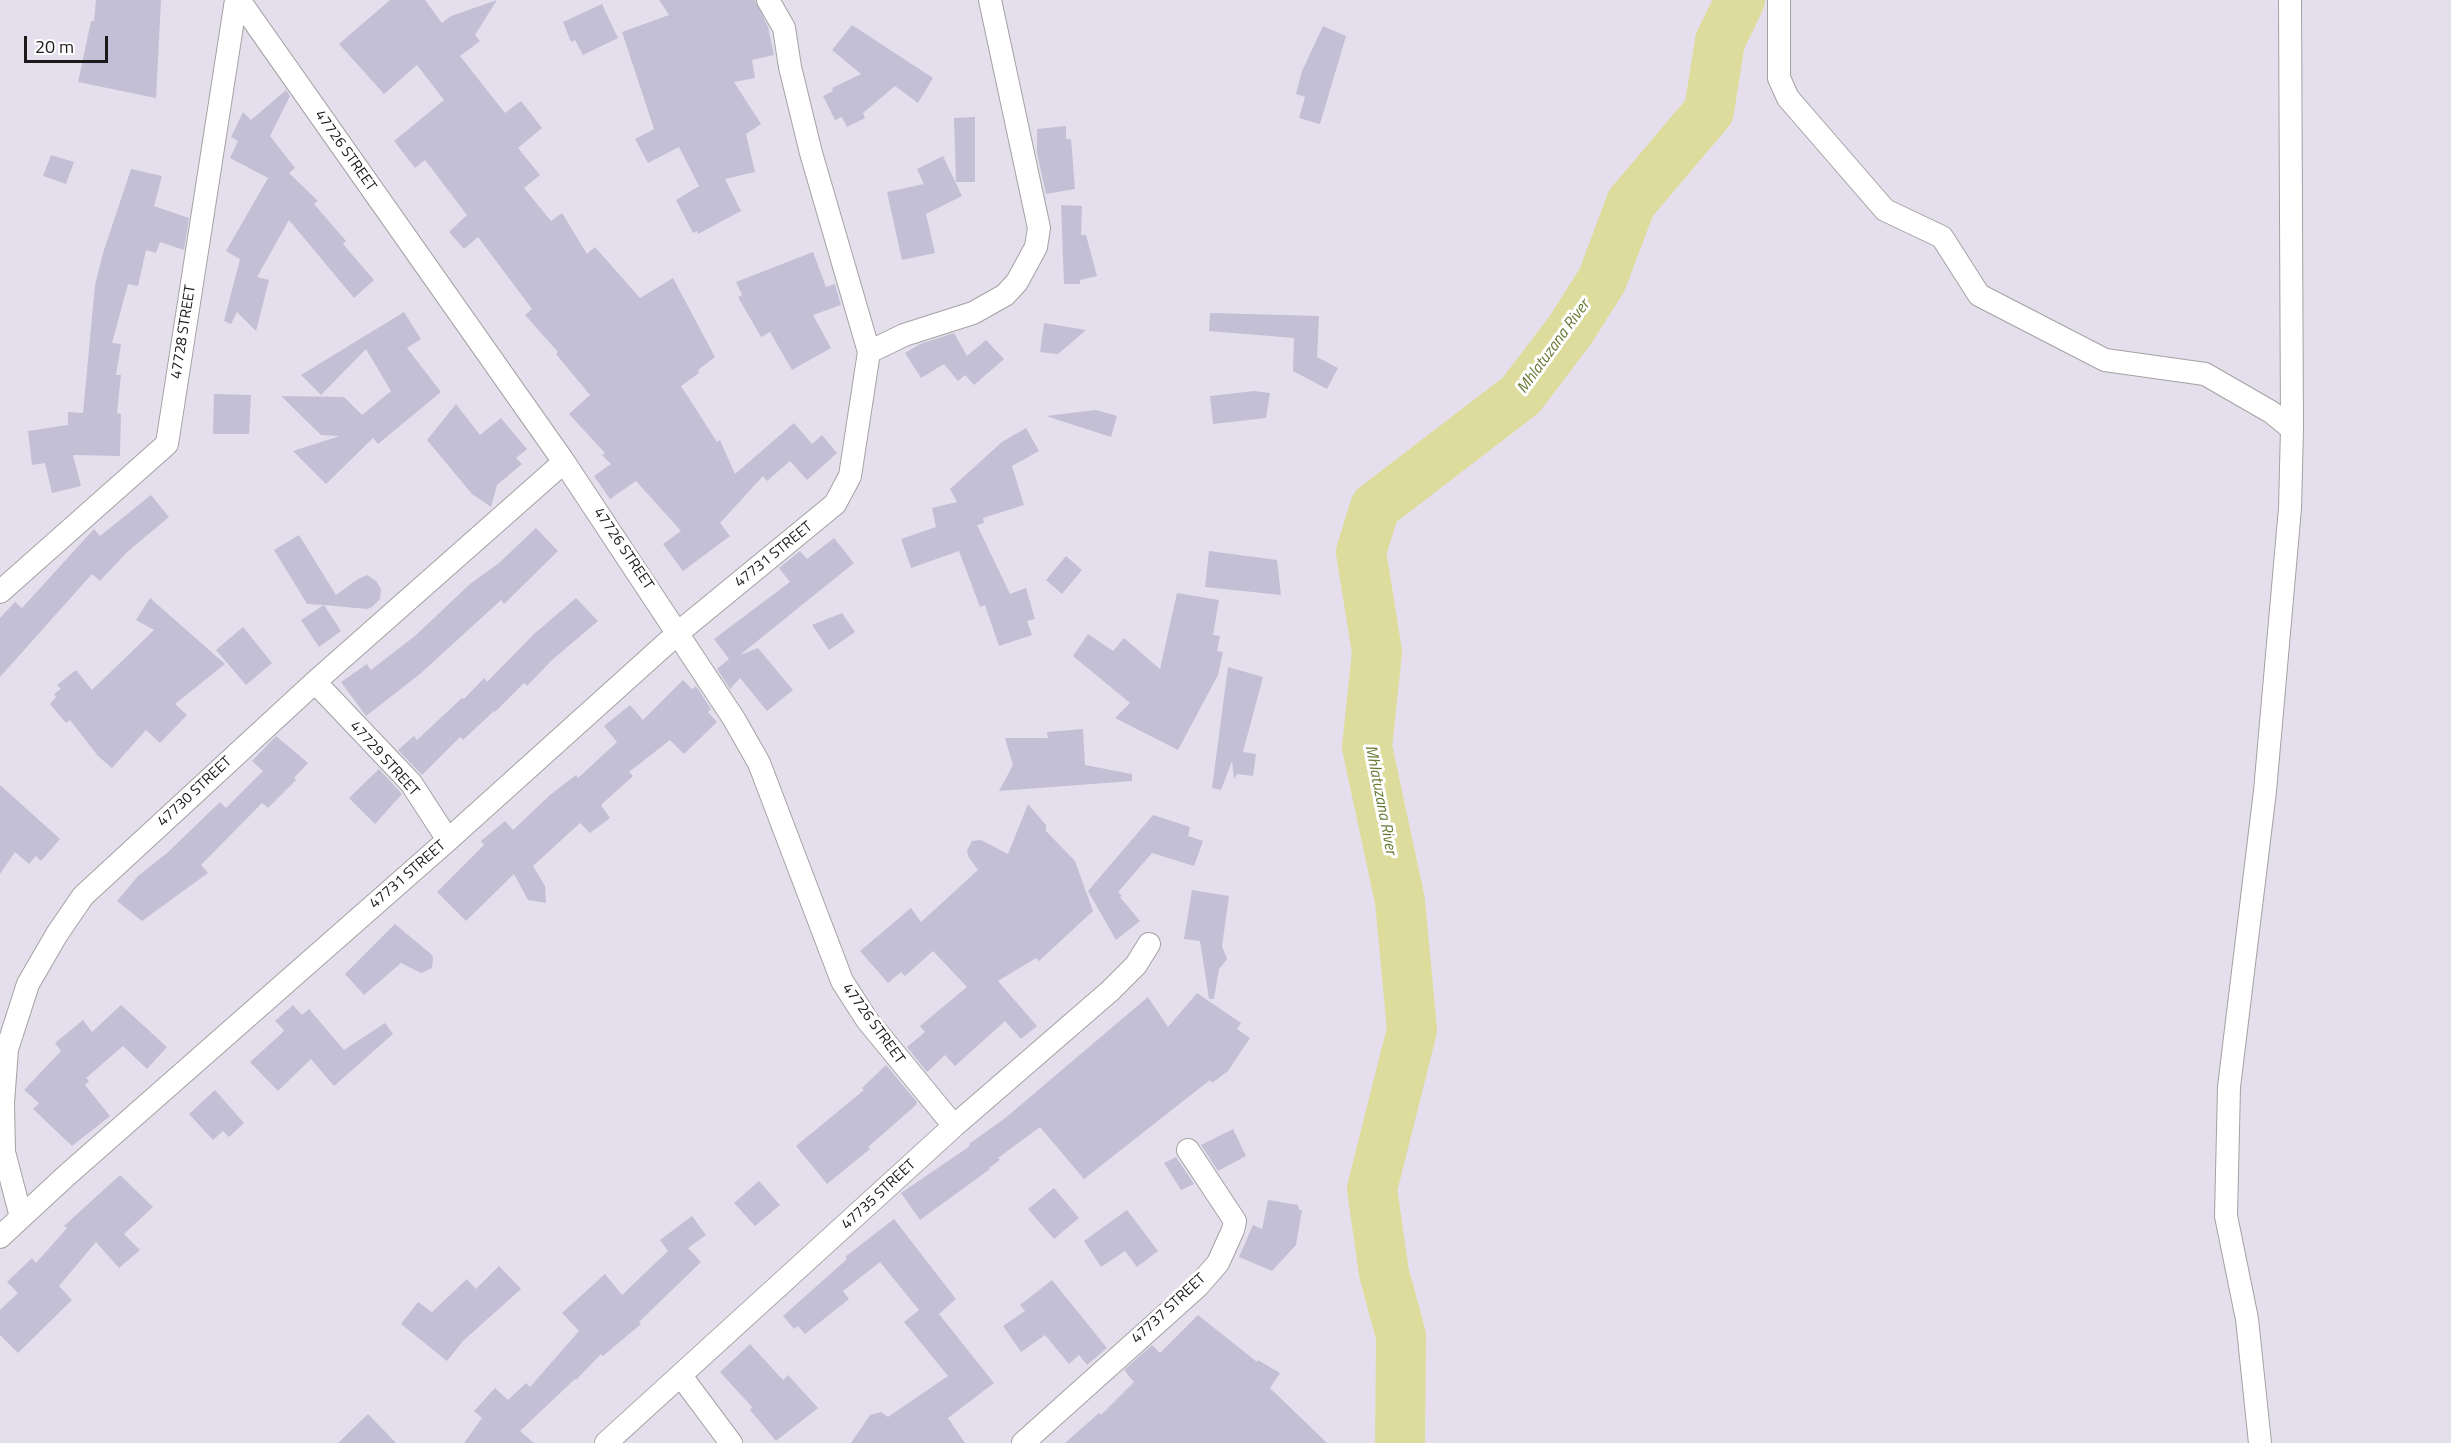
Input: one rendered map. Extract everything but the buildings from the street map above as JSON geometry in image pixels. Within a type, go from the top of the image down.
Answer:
[{"type":"street","name":"47726 STREET","points":[[238,0],[564,462],[734,718],[759,763],[842,981],[867,1020],[954,1126]]},
{"type":"street","name":"47728 STREET","points":[[0,592],[167,444],[238,0]]},
{"type":"street","points":[[768,0],[784,28],[790,67],[811,153],[869,352],[904,335],[972,313],[1005,295],[1017,282],[1035,247],[1039,228],[990,0]]},
{"type":"street","points":[[1779,0],[1779,78],[1788,98],[1885,210],[1942,237],[1979,295],[2105,360],[2205,374],[2271,412],[2292,429]]},
{"type":"street","points":[[2260,1443],[2247,1319],[2226,1216],[2229,1087],[2265,791],[2290,507],[2292,429],[2290,0]]},
{"type":"street","name":"47731 STREET","points":[[0,1237],[679,632],[836,504],[850,476],[869,352]]},
{"type":"street","name":"47730 STREET","points":[[21,1217],[4,1152],[3,1103],[7,1049],[28,984],[57,934],[83,896],[315,682],[564,462]]},
{"type":"street","name":"47729 STREET","points":[[315,682],[411,783],[448,840]]},
{"type":"street","name":"47735 STREET","points":[[606,1443],[954,1126],[1110,991],[1136,965],[1149,944]]},
{"type":"street","name":"47737 STREET","points":[[1023,1443],[1198,1286],[1218,1263],[1235,1221],[1188,1150]]},
{"type":"street","points":[[681,1376],[731,1443]]},
{"type":"waterway","name":"Mhlatuzana River","points":[[1400,1443],[1401,1336],[1384,1273],[1372,1189],[1412,1030],[1400,901],[1367,747],[1377,652],[1361,552],[1375,507],[1521,395],[1571,329],[1602,280],[1631,203],[1709,111],[1720,41],[1740,0]]}]
